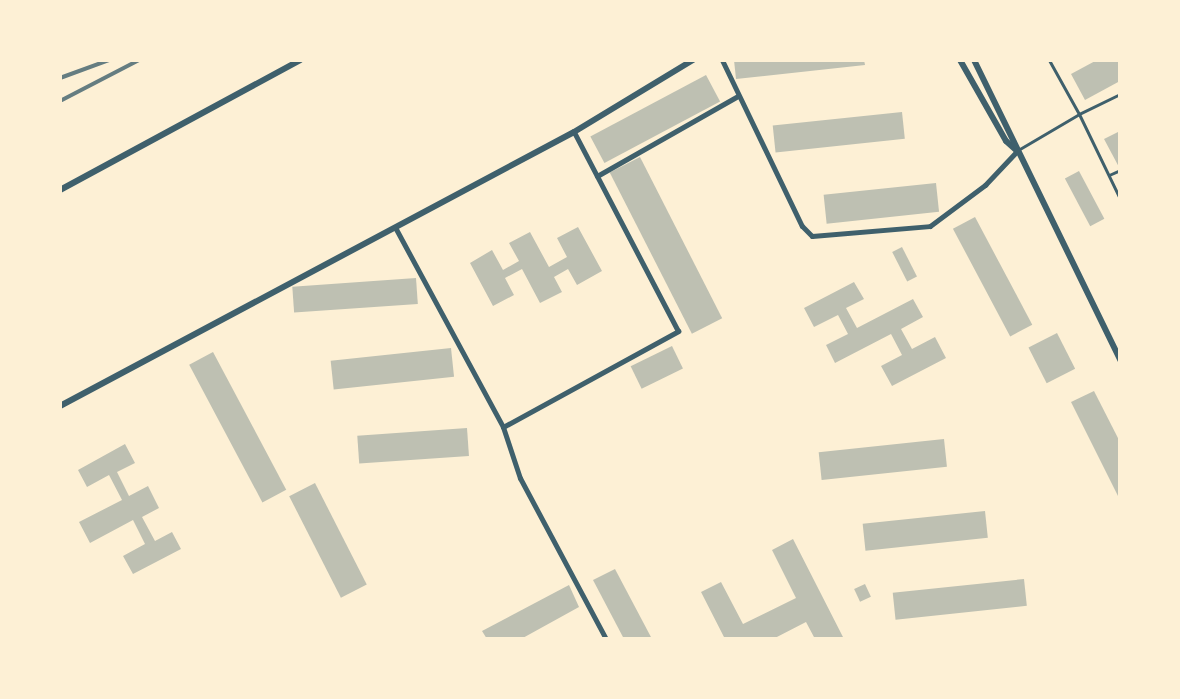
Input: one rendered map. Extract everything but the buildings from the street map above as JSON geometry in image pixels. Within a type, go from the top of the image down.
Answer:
[{"type":"street","points":[[60,190],[300,60]]},
{"type":"street","points":[[60,406],[574,132],[693,60]]},
{"type":"street","points":[[722,60],[812,236],[930,226],[985,185],[1017,151]]},
{"type":"street","points":[[960,60],[1006,141],[1017,151]]},
{"type":"street","points":[[974,60],[1120,360]]},
{"type":"street","points":[[597,176],[738,96]]},
{"type":"street","points":[[503,427],[678,331],[574,132]]},
{"type":"street","points":[[396,229],[503,427],[520,478],[606,639]]},
{"type":"lane","points":[[1049,60],[1120,199]]},
{"type":"lane","points":[[1017,151],[1120,94]]},
{"type":"lane","points":[[1108,176],[1120,170]]},
{"type":"railway","points":[[60,78],[109,60]]},
{"type":"railway","points":[[60,101],[139,60]]}]
